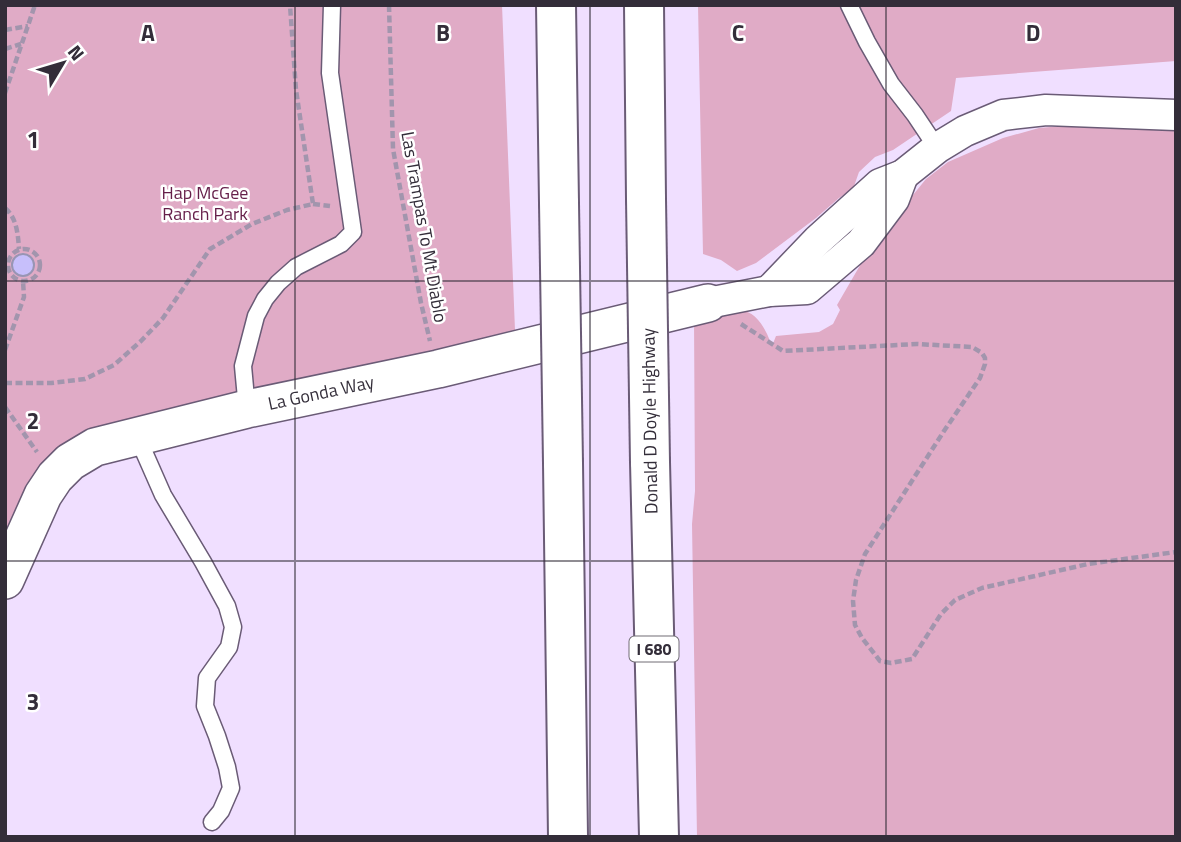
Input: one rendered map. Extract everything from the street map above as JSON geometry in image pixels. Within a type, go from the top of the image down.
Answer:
[{"type":"highway","points":[[556,5],[568,837]]},
{"type":"highway","name":"Donald D Doyle Highway","points":[[644,5],[650,462],[659,837]]},
{"type":"street","points":[[708,303],[769,291],[807,289],[861,243],[894,199],[903,175],[937,148],[965,131],[1003,115],[1046,110],[1176,115]]},
{"type":"street","name":"La Gonda Way","points":[[5,579],[32,517],[55,477],[70,462],[95,447],[247,409],[438,369],[708,303]]},
{"type":"lane","points":[[247,409],[243,366],[256,316],[265,299],[296,267],[341,244],[353,232],[330,73],[332,5]]},
{"type":"lane","points":[[849,5],[891,84],[937,148]]},
{"type":"lane","points":[[137,436],[163,495],[227,606],[233,627],[229,647],[206,678],[205,706],[218,736],[231,788],[221,811],[212,821]]},
{"type":"path","points":[[5,93],[34,5]]},
{"type":"path","points":[[5,383],[51,383],[85,379],[114,365],[163,318],[210,249],[252,224],[287,210],[313,204],[296,90],[290,5]]},
{"type":"path","name":"Las Trampas To Mt Diablo","points":[[389,5],[393,149],[421,303],[438,369]]},
{"type":"path","points":[[5,30],[28,26]]},
{"type":"path","points":[[5,49],[22,44]]},
{"type":"path","points":[[5,208],[11,213],[18,231],[19,249]]},
{"type":"path","points":[[19,249],[35,252],[40,261],[40,271],[28,281],[13,277],[8,267],[10,256],[19,249]]},
{"type":"path","points":[[5,350],[24,297],[23,281]]},
{"type":"path","points":[[708,303],[783,351],[917,344],[972,347],[985,358],[980,378],[865,554],[856,580],[853,601],[855,625],[880,661],[891,663],[912,659],[941,614],[955,600],[982,588],[1088,564],[1176,552]]},
{"type":"path","points":[[5,407],[55,477]]},
{"type":"green space","name":"Hap McGee Ranch Park","points":[[5,5],[502,5],[515,330],[107,432],[5,541]]},
{"type":"green space","points":[[698,5],[1176,5],[1176,61],[956,78],[951,111],[893,150],[875,157],[859,172],[853,189],[756,263],[737,271],[721,260],[703,254]]},
{"type":"green space","points":[[1073,125],[1176,131],[1176,837],[697,837],[692,524],[695,491],[694,318],[732,310],[750,313],[765,330],[772,346],[776,336],[819,332],[833,324],[840,310],[837,305],[891,212],[913,195],[926,179],[948,162],[1003,138],[1039,128]]},
{"type":"building","points":[[23,254],[31,257],[34,265],[31,273],[23,276],[15,273],[12,265],[15,257]]}]
